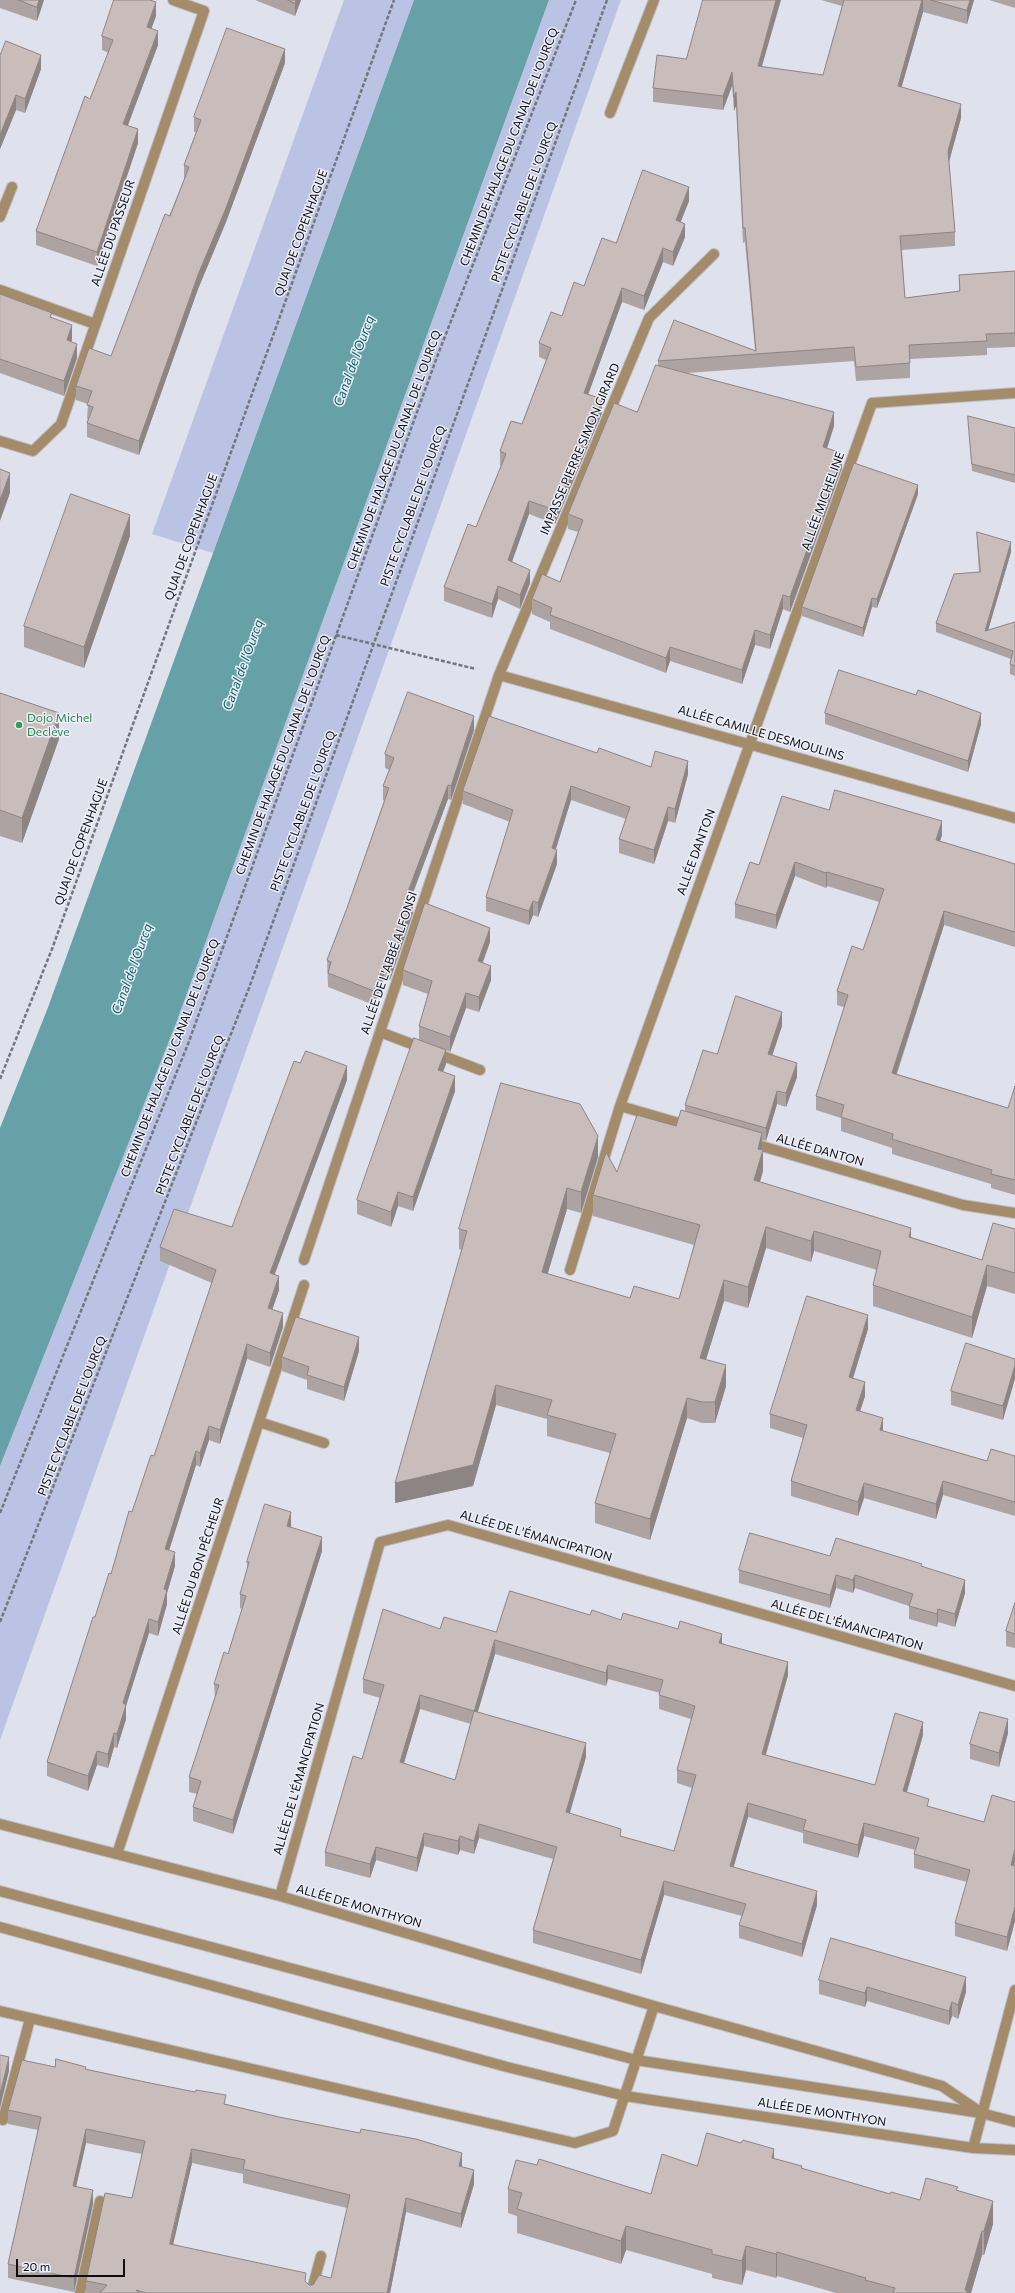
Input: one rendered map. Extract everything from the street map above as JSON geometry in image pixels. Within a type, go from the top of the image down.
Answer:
[{"type":"street","name":"ALLÉE DU PASSEUR","points":[[0,441],[33,451],[60,424],[204,11],[174,0]]},
{"type":"street","points":[[610,113],[654,0]]},
{"type":"street","points":[[0,217],[12,187]]},
{"type":"street","name":"IMPASSE PIERRE SIMON GIRARD","points":[[499,675],[648,318],[714,254]]},
{"type":"street","points":[[0,290],[96,324]]},
{"type":"street","name":"ALLÉE MICHELINE","points":[[749,743],[872,403],[1015,393]]},
{"type":"street","name":"ALLÉE CAMILLE DESMOULINS","points":[[499,675],[749,743],[1015,818]]},
{"type":"street","name":"ALLÉE DE L'ABBÉ ALFONSI","points":[[304,1260],[499,675]]},
{"type":"street","name":"ALLÉE DANTON","points":[[570,1270],[620,1106],[749,743]]},
{"type":"street","points":[[380,1032],[480,1070]]},
{"type":"street","points":[[620,1106],[696,1128]]},
{"type":"street","name":"ALLÉE DANTON","points":[[742,1141],[963,1205],[1015,1213]]},
{"type":"street","name":"ALLÉE DU BON PÊCHEUR","points":[[117,1854],[304,1285]]},
{"type":"street","points":[[259,1422],[324,1443]]},
{"type":"street","name":"ALLÉE DE L'ÉMANCIPATION","points":[[280,1896],[380,1542],[448,1525],[1015,1686]]},
{"type":"street","name":"ALLÉE DE MONTHYON","points":[[0,1824],[280,1896],[654,2006],[942,2086],[982,2113]]},
{"type":"street","name":"ALLÉE DE MONTHYON","points":[[0,1891],[636,2060],[982,2113],[1015,2122]]},
{"type":"street","name":"ALLÉE DE MONTHYON","points":[[0,1927],[507,2067],[625,2096],[973,2148],[1015,2150]]},
{"type":"street","points":[[973,2148],[1015,1990]]},
{"type":"street","points":[[0,2011],[575,2143],[613,2131],[654,2006]]},
{"type":"street","points":[[3,2120],[30,2019]]},
{"type":"street","points":[[80,2293],[100,2201]]},
{"type":"street","points":[[311,2293],[321,2256]]},
{"type":"path","name":"QUAI DE COPENHAGUE","points":[[0,1079],[52,949],[394,0]]},
{"type":"path","name":"CHEMIN DE HALAGE DU CANAL DE L'OURCQ","points":[[0,1513],[188,1044],[437,357],[576,0]]},
{"type":"path","name":"PISTE CYCLABLE DE L'OURCQ","points":[[0,1622],[250,988],[372,644],[607,0]]},
{"type":"path","points":[[336,635],[499,675]]},
{"type":"shaded area","points":[[344,0],[414,0],[213,553],[152,534]]},
{"type":"shaded area","points":[[549,0],[621,0],[0,1740],[0,1466],[175,1026]]},
{"type":"water","name":"Canal de l'Ourcq","points":[[414,0],[549,0],[175,1026],[0,1466],[0,1128],[47,1010]]},
{"type":"building","points":[[19,0],[39,0],[37,7]]},
{"type":"building","points":[[114,0],[150,0],[156,2],[147,27],[158,31],[123,124],[138,129],[97,252],[36,231],[85,96],[90,99],[113,40],[102,36]]},
{"type":"building","points":[[288,0],[296,0],[295,3]]},
{"type":"building","points":[[703,0],[776,0],[758,66],[823,75],[844,0],[922,0],[898,86],[961,104],[948,151],[955,232],[900,236],[905,298],[960,291],[959,275],[1015,271],[1015,333],[986,334],[987,341],[909,345],[910,363],[856,367],[854,347],[658,361],[674,320],[756,351],[745,228],[743,228],[736,92],[734,97],[732,72],[723,96],[653,88],[657,55],[686,59]]},
{"type":"building","points":[[931,0],[970,0],[967,10]]},
{"type":"building","points":[[227,28],[285,49],[226,208],[198,275],[139,441],[87,423],[93,407],[87,405],[92,391],[76,386],[89,348],[111,356],[165,214],[170,216],[189,167],[184,165],[201,120],[194,117]]},
{"type":"building","points":[[6,41],[41,55],[25,99],[16,95],[0,135],[0,56]]},
{"type":"building","points":[[643,170],[689,187],[676,220],[685,224],[673,252],[663,248],[644,296],[622,288],[584,393],[602,399],[555,510],[529,501],[508,560],[530,570],[520,595],[498,586],[492,604],[444,587],[468,524],[476,527],[506,454],[500,451],[511,421],[522,424],[551,348],[539,343],[551,312],[562,316],[574,282],[584,286],[602,238],[616,243]]},
{"type":"building","points":[[0,294],[52,313],[50,317],[72,325],[67,340],[77,344],[64,381],[0,359]]},
{"type":"building","points":[[656,365],[834,412],[823,447],[842,453],[790,597],[783,595],[770,635],[755,630],[742,670],[670,647],[666,658],[550,615],[552,608],[532,599],[542,574],[560,582],[583,520],[568,514],[614,403],[637,412]]},
{"type":"building","points":[[968,416],[1015,428],[1015,475],[972,464]]},
{"type":"building","points":[[854,463],[918,485],[877,599],[872,598],[863,628],[802,607]]},
{"type":"building","points":[[0,469],[10,473],[0,500]]},
{"type":"building","points":[[71,494],[130,515],[84,647],[24,626]]},
{"type":"building","points":[[977,532],[1011,542],[985,631],[1015,622],[1015,666],[1010,664],[1013,651],[936,623],[954,574],[980,572]]},
{"type":"building","points":[[839,670],[916,695],[918,690],[981,713],[968,761],[825,713]]},
{"type":"building","points":[[408,692],[474,716],[451,786],[448,785],[406,897],[413,899],[390,966],[384,964],[374,991],[328,973],[331,962],[327,960],[389,788],[383,786],[394,758],[385,754]]},
{"type":"building","points":[[0,693],[59,713],[22,818],[0,810]]},
{"type":"building","points":[[489,716],[597,753],[599,748],[651,767],[655,751],[688,761],[675,809],[668,807],[654,850],[619,839],[630,807],[571,786],[552,848],[557,850],[538,903],[533,901],[529,911],[486,897],[513,810],[463,791]]},
{"type":"building","points":[[835,790],[942,821],[936,840],[1015,864],[1015,932],[944,911],[892,1073],[1008,1108],[1015,1086],[1015,1180],[991,1174],[992,1170],[892,1139],[893,1134],[841,1117],[844,1105],[816,1096],[848,995],[837,991],[852,946],[863,950],[884,889],[827,872],[826,873],[795,862],[776,915],[735,904],[750,862],[759,865],[782,796],[829,810]]},
{"type":"building","points":[[425,903],[490,928],[478,961],[491,966],[479,997],[466,993],[450,1037],[419,1026],[432,981],[403,970]]},
{"type":"building","points":[[736,996],[782,1012],[768,1054],[797,1063],[786,1093],[777,1091],[766,1128],[685,1105],[703,1050],[717,1054]]},
{"type":"building","points":[[414,1038],[446,1050],[438,1070],[455,1076],[413,1197],[398,1192],[391,1212],[357,1200]]},
{"type":"building","points":[[306,1051],[347,1066],[270,1273],[279,1276],[268,1308],[283,1313],[270,1353],[247,1344],[220,1430],[209,1426],[200,1453],[196,1451],[165,1549],[175,1552],[164,1589],[167,1590],[158,1622],[149,1619],[123,1703],[126,1705],[117,1734],[114,1733],[108,1754],[97,1751],[88,1776],[47,1762],[93,1617],[95,1617],[109,1573],[111,1574],[129,1511],[132,1512],[151,1455],[154,1456],[216,1270],[160,1247],[174,1209],[232,1227],[294,1061],[300,1063]]},
{"type":"building","points":[[501,1083],[580,1104],[598,1136],[581,1192],[567,1188],[542,1272],[630,1298],[634,1286],[679,1299],[700,1225],[593,1195],[606,1152],[617,1172],[637,1115],[676,1126],[681,1110],[762,1133],[758,1149],[763,1150],[754,1180],[911,1228],[909,1237],[982,1260],[993,1223],[1015,1229],[1015,1273],[987,1265],[972,1317],[873,1285],[881,1251],[814,1231],[811,1241],[766,1227],[748,1287],[724,1280],[700,1358],[726,1365],[715,1402],[702,1402],[687,1398],[650,1519],[595,1503],[616,1434],[547,1415],[552,1400],[496,1385],[473,1465],[395,1483],[467,1231],[459,1229]]},
{"type":"building","points":[[807,1296],[868,1315],[849,1377],[865,1382],[856,1410],[883,1418],[880,1430],[987,1461],[991,1449],[1015,1456],[1015,1502],[943,1481],[936,1504],[864,1483],[858,1502],[791,1481],[807,1425],[770,1414]]},
{"type":"building","points":[[296,1317],[359,1337],[344,1387],[307,1375],[309,1367],[282,1357]]},
{"type":"building","points":[[966,1343],[1015,1359],[1015,1365],[1003,1406],[951,1391]]},
{"type":"building","points":[[265,1504],[291,1512],[287,1526],[322,1537],[233,1820],[193,1807],[201,1781],[189,1777],[219,1685],[214,1684],[224,1652],[228,1654],[246,1596],[240,1594],[249,1562],[247,1562]]},
{"type":"building","points":[[750,1533],[830,1556],[836,1538],[922,1564],[921,1566],[965,1580],[955,1614],[938,1609],[937,1614],[909,1606],[913,1594],[855,1575],[853,1580],[836,1575],[830,1595],[739,1570]]},
{"type":"building","points":[[510,1591],[590,1615],[592,1610],[621,1620],[623,1613],[678,1629],[680,1621],[722,1634],[719,1643],[788,1662],[762,1754],[875,1785],[895,1713],[923,1722],[903,1791],[929,1799],[927,1806],[984,1822],[992,1795],[1015,1802],[1015,1849],[1011,1865],[1015,1866],[1015,1907],[1007,1937],[955,1923],[970,1870],[914,1854],[919,1838],[864,1823],[858,1845],[803,1830],[806,1820],[748,1803],[730,1866],[817,1891],[802,1944],[739,1925],[746,1904],[664,1881],[641,1960],[533,1930],[557,1847],[479,1824],[474,1841],[460,1836],[458,1841],[424,1833],[417,1858],[376,1847],[370,1864],[325,1852],[353,1756],[362,1759],[384,1685],[363,1679],[383,1609],[440,1629],[444,1617],[496,1632]],"holes":[[[495,1640],[606,1673],[608,1665],[663,1680],[659,1695],[695,1706],[677,1770],[696,1775],[674,1851],[620,1836],[621,1829],[566,1812],[586,1743],[474,1711]],[[420,1695],[474,1711],[455,1780],[400,1762]]]},
{"type":"building","points":[[1015,1603],[1015,1634],[1006,1631]]},
{"type":"building","points":[[980,1712],[1008,1719],[999,1753],[970,1744]]},
{"type":"building","points":[[831,1938],[966,1977],[958,2005],[952,2002],[949,2011],[867,1987],[865,1993],[819,1980]]},
{"type":"building","points":[[0,2055],[9,2057],[0,2094]]},
{"type":"building","points":[[56,2059],[86,2067],[85,2069],[145,2082],[195,2092],[196,2090],[226,2095],[224,2104],[279,2117],[360,2133],[361,2129],[416,2139],[462,2153],[459,2166],[474,2170],[461,2214],[406,2198],[387,2293],[146,2293],[136,2290],[139,2293],[100,2293],[107,2285],[86,2281],[105,2193],[132,2198],[145,2141],[86,2129],[73,2186],[93,2190],[74,2278],[8,2264],[41,2117],[8,2110],[22,2060],[55,2067]],"holes":[[[192,2149],[245,2160],[243,2169],[350,2195],[331,2278],[319,2275],[313,2285],[309,2285],[305,2281],[306,2273],[170,2244]]]},
{"type":"building","points":[[707,2133],[741,2143],[743,2140],[774,2149],[772,2158],[890,2194],[891,2192],[920,2200],[926,2178],[958,2187],[956,2190],[993,2201],[984,2231],[982,2231],[965,2290],[967,2293],[893,2293],[895,2288],[777,2252],[776,2254],[746,2246],[742,2261],[712,2254],[712,2250],[626,2226],[621,2241],[517,2209],[522,2193],[508,2189],[516,2160],[537,2165],[539,2159],[651,2194],[662,2154],[697,2166]]},
{"type":"place","name":"Dojo Michel Declève","points":[[19,725]]}]
